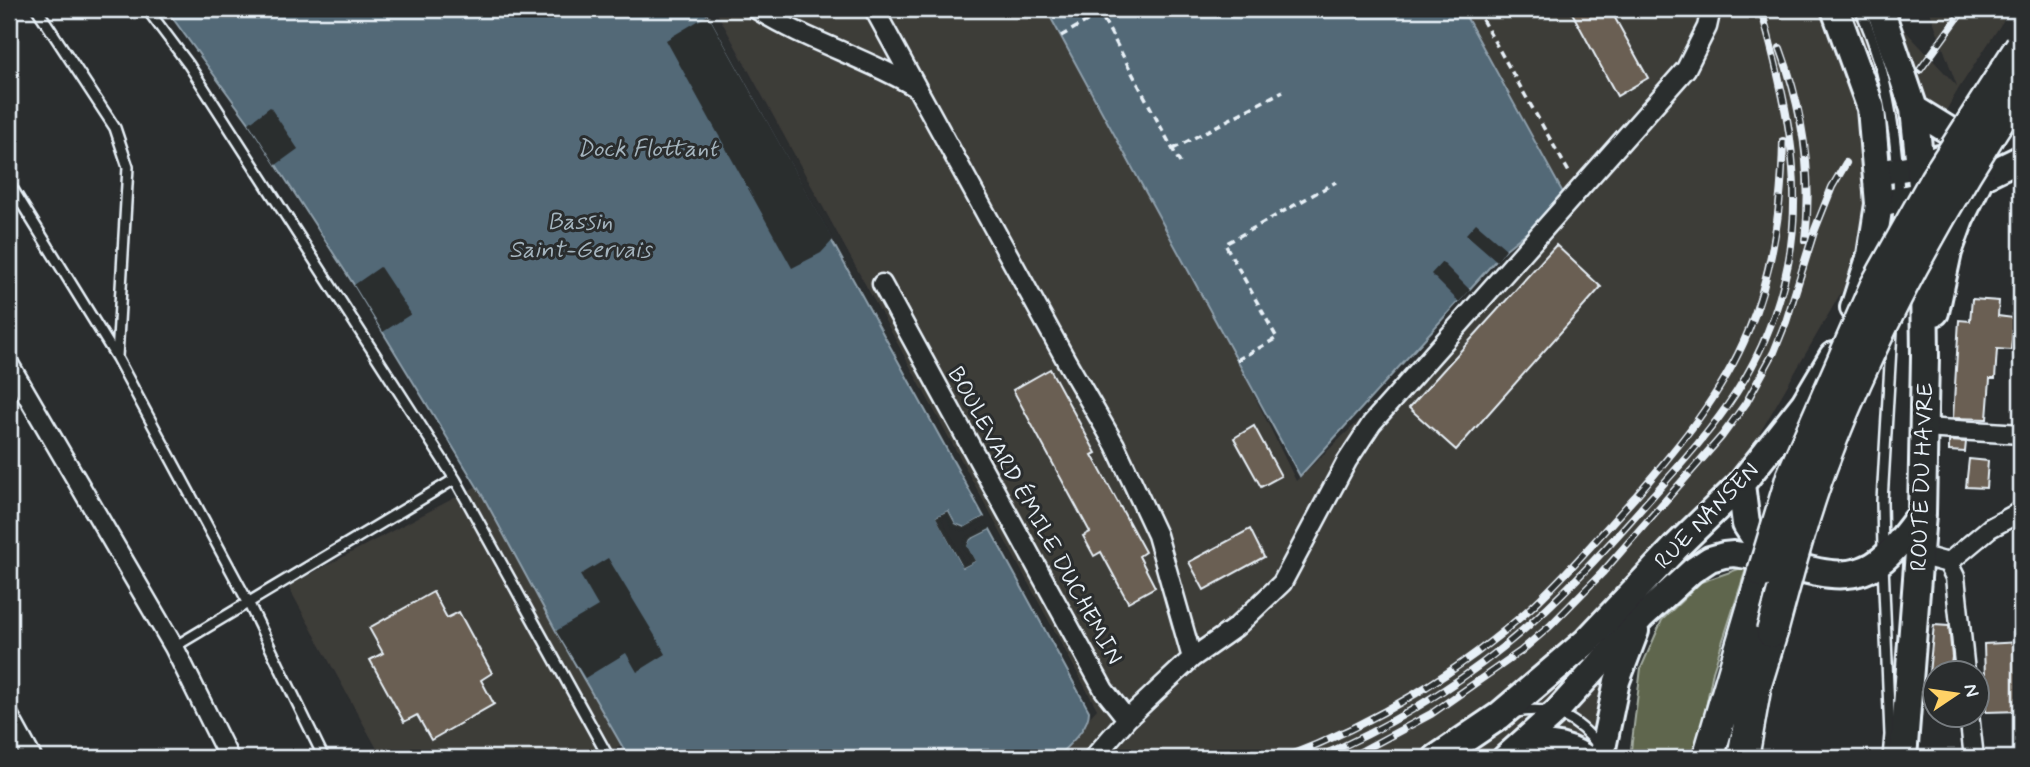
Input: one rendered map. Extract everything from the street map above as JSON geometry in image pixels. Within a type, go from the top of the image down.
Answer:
[{"type":"highway","points":[[1743,758],[1756,684],[1766,566],[1792,476],[1875,287],[1935,180],[2021,47]]},
{"type":"highway","points":[[1722,758],[1822,467],[1871,349],[1903,282],[1956,187],[2021,86]]},
{"type":"highway","points":[[1708,758],[1713,737],[1761,639]]},
{"type":"highway","points":[[1752,758],[1765,685],[1761,639]]},
{"type":"main road","points":[[1835,9],[1871,108],[1898,170],[1900,200]]},
{"type":"main road","points":[[1880,9],[1914,110],[1898,170],[1900,200]]},
{"type":"main road","points":[[1914,110],[1969,143]]},
{"type":"main road","points":[[1898,170],[1969,143],[2021,118]]},
{"type":"main road","points":[[1900,200],[1980,178],[2021,158]]},
{"type":"main road","points":[[1925,356],[1948,252],[1980,178]]},
{"type":"main road","name":"RUE NANSEN","points":[[1437,758],[1499,716],[1586,642],[1675,548],[1741,484],[1805,403],[1833,355],[1856,304],[1871,255],[1900,200]]},
{"type":"main road","name":"ROUTE DU HAVRE","points":[[1900,200],[1925,356],[1922,514],[1903,758]]},
{"type":"main road","points":[[1741,484],[1746,524],[1766,566],[1844,575],[1868,569],[1883,560],[1922,514]]},
{"type":"main road","points":[[1510,753],[1543,743],[1599,757],[1617,681],[1642,617],[1675,548]]},
{"type":"main road","name":"RUE NANSEN","points":[[1510,753],[1556,712],[1642,617],[1692,571],[1710,559],[1734,554],[1766,566]]},
{"type":"street","points":[[756,9],[803,36],[895,75],[917,88]]},
{"type":"street","points":[[874,9],[1115,445],[1157,535],[1192,658]]},
{"type":"street","points":[[1093,758],[1127,719],[1192,658],[1236,627],[1282,583],[1347,461],[1372,423],[1686,69],[1707,27],[1711,9]]},
{"type":"street","name":"BOULEVARD ÉMILE DUCHEMIN","points":[[882,284],[1104,690],[1127,719]]},
{"type":"street","points":[[9,364],[174,648],[229,758]]},
{"type":"street","points":[[1924,428],[2021,433]]},
{"type":"street","points":[[1948,563],[1990,528],[2021,514]]},
{"type":"street","points":[[1919,555],[1948,563],[1955,577],[1963,658]]},
{"type":"street","points":[[9,716],[32,758]]},
{"type":"street","points":[[1971,728],[1974,758]]},
{"type":"lane","points":[[37,9],[115,128],[128,167],[117,358]]},
{"type":"lane","points":[[147,9],[189,65],[455,479],[609,758]]},
{"type":"lane","points":[[1860,9],[1889,104],[1898,170]]},
{"type":"lane","points":[[9,183],[117,358],[248,602],[324,758]]},
{"type":"lane","points":[[1888,758],[1890,735],[1882,500],[1900,200]]},
{"type":"lane","points":[[174,648],[455,479]]},
{"type":"lane","points":[[1499,716],[1536,710],[1556,712],[1584,731],[1599,757]]},
{"type":"path","points":[[1476,9],[1580,189]]},
{"type":"path","points":[[1061,36],[1099,11],[1180,163]]},
{"type":"path","points":[[1173,149],[1283,91]]},
{"type":"path","points":[[1237,360],[1277,338],[1225,244],[1336,182]]},
{"type":"shaded area","points":[[715,9],[1048,9],[1237,360],[1296,481],[1571,217],[1461,9],[1885,9],[1957,86],[1929,9],[2011,9],[1959,88],[1610,689],[1588,758],[1053,758],[1097,709]]},
{"type":"shaded area","points":[[477,486],[621,745],[598,758],[382,758],[288,586]]},
{"type":"green space","points":[[1747,566],[1713,671],[1696,758],[1630,758],[1641,668],[1662,620],[1701,582]]},
{"type":"water","name":"Bassin Saint-Gervais","points":[[166,9],[704,9],[984,517],[965,528],[955,524],[948,511],[937,517],[963,567],[974,561],[966,546],[970,539],[990,529],[1089,711],[1077,737],[1056,758],[629,758],[484,498],[354,285],[249,123]]},
{"type":"water","points":[[1046,9],[1462,9],[1567,200],[1506,249],[1300,476]]},
{"type":"pier","points":[[708,15],[833,240],[821,253],[792,268],[666,40]]},
{"type":"pier","points":[[270,107],[298,149],[276,165],[249,123]]},
{"type":"pier","points":[[1476,223],[1506,249],[1497,261],[1466,234]]},
{"type":"pier","points":[[1442,262],[1470,290],[1459,302],[1431,274]]},
{"type":"pier","points":[[380,267],[411,314],[383,332],[354,285]]},
{"type":"pier","points":[[948,511],[955,524],[964,528],[984,517],[985,520],[964,531],[952,527],[946,515],[941,518],[964,563],[970,559],[963,546],[967,537],[988,526],[990,529],[970,539],[967,546],[975,561],[963,567],[936,517]]},
{"type":"pier","points":[[608,558],[666,654],[637,672],[626,653],[585,678],[556,631],[598,606],[580,575]]},
{"type":"building","points":[[1570,9],[1610,9],[1648,78],[1617,96]]},
{"type":"building","points":[[1556,245],[1601,287],[1456,450],[1409,408]]},
{"type":"building","points":[[1972,299],[1999,301],[1998,316],[2014,318],[2011,350],[1997,349],[1995,379],[1990,379],[1987,419],[1953,418],[1959,320],[1970,321]]},
{"type":"building","points":[[1050,369],[1096,453],[1092,455],[1145,552],[1139,556],[1155,587],[1128,602],[1101,552],[1094,556],[1083,536],[1090,532],[1013,390]]},
{"type":"building","points":[[1254,426],[1281,476],[1261,487],[1234,438]]},
{"type":"building","points":[[1949,441],[1966,442],[1965,452],[1949,451]]},
{"type":"building","points":[[1969,459],[1988,461],[1986,488],[1966,487]]},
{"type":"building","points":[[1250,529],[1264,557],[1204,590],[1189,562]]},
{"type":"building","points":[[433,592],[447,618],[459,612],[492,673],[481,680],[494,704],[431,740],[417,715],[404,722],[370,660],[383,653],[369,628]]},
{"type":"building","points":[[1934,625],[1949,626],[1952,658],[1931,658]]},
{"type":"building","points":[[2021,642],[2021,711],[1992,712],[1992,658],[1984,658],[1984,644]]},
{"type":"railway","points":[[1317,758],[1366,735],[1437,695],[1523,631],[1578,577],[1673,473],[1736,393],[1767,335],[1779,301],[1793,232],[1790,135],[1761,9]]},
{"type":"railway","points":[[1920,70],[1964,9]]},
{"type":"railway","points":[[1780,48],[1795,95],[1804,142],[1808,191],[1805,240]]},
{"type":"railway","points":[[1283,758],[1350,729],[1416,694],[1477,652],[1547,592],[1668,459],[1726,377],[1757,309],[1775,238],[1783,141]]},
{"type":"railway","points":[[1349,758],[1431,714],[1521,651],[1550,626],[1602,573],[1722,436],[1746,403],[1774,352],[1814,232],[1832,187],[1846,163]]},
{"type":"water label","name":"Dock Flottant","points":[[647,148]]}]
